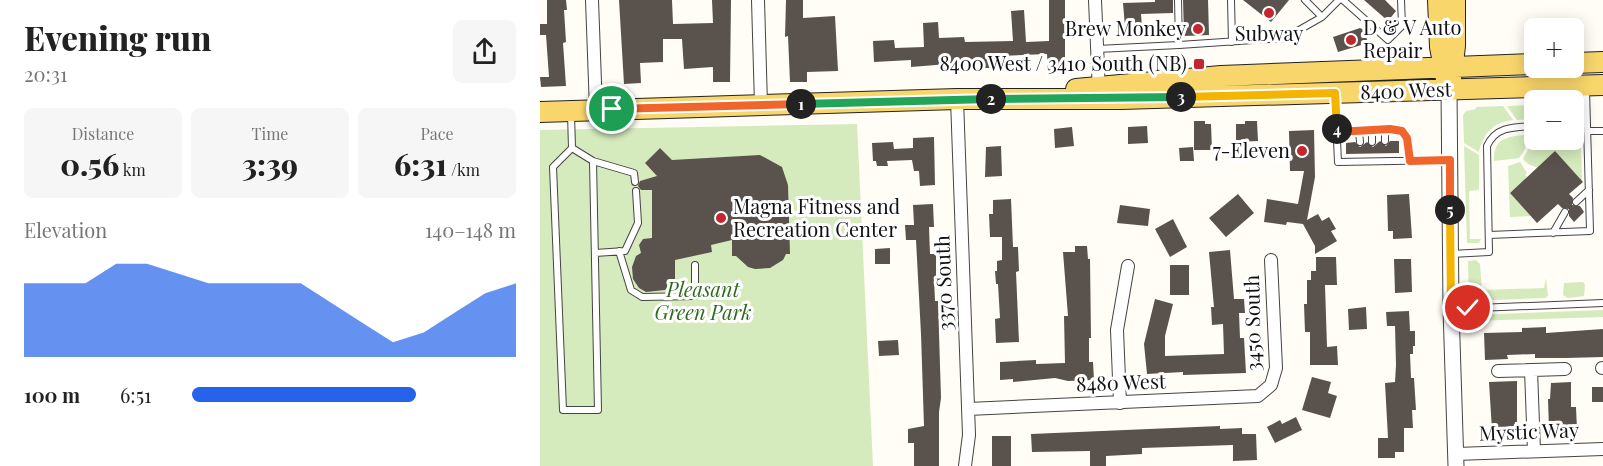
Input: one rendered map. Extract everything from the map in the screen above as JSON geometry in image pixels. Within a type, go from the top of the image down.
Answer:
[{"type":"main road","points":[[1438,0],[1449,90]]},
{"type":"main road","points":[[1448,67],[1455,0]]},
{"type":"main road","points":[[1584,63],[1603,62]]},
{"type":"main road","name":"8400 West","points":[[1099,93],[1221,76],[1524,64]]},
{"type":"main road","name":"8400 West","points":[[540,112],[1099,93],[1335,93],[1594,86]]},
{"type":"street","points":[[592,0],[596,110]]},
{"type":"street","points":[[758,0],[761,105]]},
{"type":"street","points":[[1095,0],[1099,93]]},
{"type":"street","points":[[1449,90],[1451,309],[1456,460]]},
{"type":"street","name":"3370 South","points":[[957,99],[969,435],[965,466]]},
{"type":"street","name":"3450 South","points":[[1271,260],[1275,368],[1271,385]]},
{"type":"street","points":[[1120,403],[1117,330],[1128,266]]},
{"type":"street","points":[[1498,371],[1565,369]]},
{"type":"street","points":[[1531,370],[1534,451]]},
{"type":"street","name":"8480 West","points":[[968,409],[1250,398],[1266,392],[1271,385]]},
{"type":"street","name":"Mystic Way","points":[[1456,460],[1534,451],[1603,449]]},
{"type":"lane","points":[[1178,0],[1179,45]]},
{"type":"lane","points":[[1231,0],[1232,42]]},
{"type":"lane","points":[[1305,0],[1322,16]]},
{"type":"lane","points":[[1097,49],[1285,38],[1322,16],[1341,0],[1388,40],[1402,26],[1401,0]]},
{"type":"lane","points":[[1489,235],[1590,231],[1587,128],[1594,86]]},
{"type":"lane","points":[[1335,93],[1338,162],[1450,160]]},
{"type":"lane","points":[[571,111],[572,148],[553,167],[563,410],[598,410],[593,161]]},
{"type":"lane","points":[[1450,254],[1489,252],[1487,146],[1493,136],[1502,130],[1524,127]]},
{"type":"lane","points":[[1584,127],[1603,131]]},
{"type":"lane","points":[[1337,132],[1385,129],[1402,131],[1407,138],[1410,161]]},
{"type":"lane","points":[[1385,129],[1385,141]]},
{"type":"lane","points":[[1372,130],[1372,142]]},
{"type":"lane","points":[[1359,131],[1360,142]]},
{"type":"lane","points":[[572,148],[593,161],[634,172],[635,182]]},
{"type":"lane","points":[[1386,153],[1386,162]]},
{"type":"lane","points":[[1360,154],[1360,162]]},
{"type":"lane","points":[[1372,154],[1372,162]]},
{"type":"lane","points":[[1576,202],[1589,190]]},
{"type":"lane","points":[[595,253],[625,251],[638,223],[636,191]]},
{"type":"lane","points":[[1553,233],[1565,212]]},
{"type":"lane","points":[[619,251],[631,290],[642,297],[695,296],[695,265]]},
{"type":"lane","points":[[1451,309],[1603,303]]},
{"type":"green space","points":[[1524,105],[1524,120],[1517,120],[1507,106]]},
{"type":"green space","points":[[1503,106],[1513,120],[1500,123],[1490,130],[1483,139],[1479,152],[1464,143],[1463,115],[1466,111],[1476,109],[1476,107]]},
{"type":"green space","name":"Pleasant Green Park","points":[[857,124],[873,466],[540,466],[540,130]]},
{"type":"green space","points":[[1524,135],[1524,150],[1519,158],[1494,161],[1498,144],[1512,137]]},
{"type":"green space","points":[[1464,146],[1479,155],[1479,190],[1469,191],[1470,239],[1481,239],[1479,243],[1467,243]]},
{"type":"green space","points":[[1528,150],[1581,150],[1582,181],[1555,152],[1538,168],[1523,159]]},
{"type":"green space","points":[[1520,162],[1527,177],[1510,193],[1531,216],[1510,217],[1508,166]]},
{"type":"green space","points":[[1476,260],[1480,264],[1482,290],[1544,288],[1546,278],[1548,296],[1545,298],[1469,301],[1468,261]]},
{"type":"green space","points":[[1583,282],[1584,296],[1568,298],[1563,295],[1564,283]]},
{"type":"green space","points":[[1603,310],[1603,317],[1470,321],[1470,315]]},
{"type":"building","points":[[547,0],[566,0],[567,10],[564,10],[566,42],[563,43],[566,86],[541,87],[540,77],[549,77],[546,35],[540,35],[540,24],[547,24]]},
{"type":"building","points":[[619,0],[672,0],[673,24],[713,23],[712,0],[731,0],[730,82],[713,82],[713,67],[684,69],[682,39],[663,39],[663,62],[640,63],[641,83],[624,84]]},
{"type":"building","points":[[786,0],[803,0],[803,18],[835,16],[838,71],[807,72],[807,82],[790,82],[788,36],[785,37]]},
{"type":"building","points":[[1049,0],[1065,0],[1065,70],[1048,71],[1047,54],[1000,56],[1000,68],[948,68],[948,64],[911,67],[911,60],[874,62],[873,41],[894,40],[895,48],[924,47],[923,23],[938,22],[939,38],[964,37],[965,42],[1013,41],[1011,11],[1024,10],[1026,42],[1049,41]]},
{"type":"building","points":[[1155,0],[1173,0],[1173,13],[1141,14],[1142,27],[1125,27],[1123,3],[1155,2]]},
{"type":"building","points":[[1183,0],[1208,0],[1209,35],[1184,36]]},
{"type":"building","name":"Subway","points":[[1243,0],[1289,0],[1271,22]]},
{"type":"building","points":[[1364,0],[1385,0],[1396,11],[1388,21]]},
{"type":"building","name":"D & V Auto Repair","points":[[1360,28],[1364,30],[1368,43],[1338,52],[1333,37]]},
{"type":"building","points":[[1194,121],[1205,121],[1205,124],[1211,124],[1212,150],[1194,150]]},
{"type":"building","points":[[1245,121],[1257,121],[1258,141],[1236,142],[1236,124],[1245,124]]},
{"type":"building","points":[[1147,126],[1148,143],[1128,144],[1128,127]]},
{"type":"building","points":[[1072,127],[1074,146],[1055,148],[1054,129]]},
{"type":"building","points":[[1314,130],[1315,177],[1307,220],[1318,214],[1322,221],[1329,217],[1336,229],[1331,231],[1337,241],[1315,254],[1315,246],[1303,224],[1287,222],[1286,225],[1264,222],[1267,199],[1298,204],[1304,171],[1290,171],[1289,131]]},
{"type":"building","points":[[934,137],[935,185],[920,186],[919,171],[914,171],[912,160],[887,161],[888,166],[877,166],[876,161],[873,161],[872,143],[893,142],[894,149],[913,148],[913,138]]},
{"type":"building","name":"7-Eleven","points":[[1380,141],[1386,146],[1390,141],[1399,141],[1399,153],[1346,154],[1346,143],[1355,142],[1360,147],[1367,142],[1373,147]]},
{"type":"building","points":[[1001,146],[1002,176],[985,177],[986,147]]},
{"type":"building","points":[[1193,147],[1194,161],[1180,161],[1179,148]]},
{"type":"building","name":"Magna Fitness and Recreation Center","points":[[660,148],[672,160],[760,155],[782,167],[788,185],[790,254],[786,254],[783,260],[770,268],[755,269],[748,267],[736,256],[732,256],[732,240],[711,245],[712,252],[675,260],[675,279],[665,290],[646,292],[639,288],[633,279],[632,267],[636,256],[641,253],[639,245],[643,239],[652,238],[652,190],[641,190],[638,186],[640,181],[657,176],[645,163]]},
{"type":"building","points":[[1555,151],[1583,182],[1569,194],[1573,198],[1572,205],[1580,206],[1584,212],[1574,222],[1569,216],[1569,209],[1562,208],[1558,204],[1537,223],[1510,193]]},
{"type":"building","points":[[1238,194],[1254,213],[1226,237],[1209,218]]},
{"type":"building","points":[[1409,194],[1412,238],[1393,239],[1393,231],[1388,231],[1387,195]]},
{"type":"building","points":[[1011,199],[1013,247],[1018,247],[1019,271],[1016,272],[1019,342],[996,343],[995,319],[1000,318],[995,271],[997,271],[997,261],[1002,260],[1002,237],[990,237],[989,214],[993,214],[993,200]]},
{"type":"building","points":[[933,204],[934,227],[929,227],[930,254],[936,254],[936,278],[934,278],[935,301],[938,301],[941,398],[939,466],[914,466],[914,443],[908,443],[908,429],[924,426],[921,334],[916,240],[906,240],[905,225],[914,225],[913,205]]},
{"type":"building","points":[[1120,205],[1150,209],[1148,226],[1117,223]]},
{"type":"building","points":[[1173,219],[1187,247],[1170,257],[1155,229]]},
{"type":"building","points":[[1075,246],[1087,246],[1088,259],[1090,259],[1089,362],[1093,362],[1094,380],[1068,381],[1055,378],[1013,382],[1013,379],[1000,380],[1000,362],[1036,360],[1036,364],[1065,363],[1064,316],[1068,316],[1063,252],[1075,252]]},
{"type":"building","points":[[890,248],[890,264],[875,264],[875,249]]},
{"type":"building","points":[[1230,250],[1234,299],[1244,299],[1245,313],[1239,313],[1240,338],[1244,338],[1246,373],[1147,374],[1144,344],[1155,299],[1173,304],[1165,336],[1165,356],[1224,354],[1223,324],[1212,325],[1211,307],[1214,307],[1209,252]]},
{"type":"building","points":[[1316,257],[1336,257],[1337,285],[1325,285],[1327,347],[1337,346],[1338,365],[1310,365],[1310,332],[1305,332],[1304,304],[1307,304],[1307,280],[1311,280],[1311,271],[1316,271]]},
{"type":"building","points":[[1394,259],[1411,259],[1412,292],[1395,293]]},
{"type":"building","points":[[1170,265],[1189,265],[1189,295],[1170,295]]},
{"type":"building","points":[[1366,307],[1367,329],[1349,330],[1348,309]]},
{"type":"building","points":[[1409,311],[1410,331],[1415,331],[1415,346],[1413,346],[1413,354],[1410,354],[1416,410],[1412,410],[1413,428],[1404,428],[1404,452],[1395,452],[1395,458],[1378,458],[1378,438],[1388,438],[1385,383],[1395,382],[1396,365],[1395,326],[1387,326],[1386,312]]},
{"type":"building","points":[[1546,327],[1546,333],[1603,329],[1603,357],[1535,358],[1535,354],[1507,355],[1508,359],[1485,360],[1484,333],[1522,332],[1522,328]]},
{"type":"building","points":[[898,340],[899,355],[879,356],[878,341]]},
{"type":"building","points":[[1312,377],[1331,382],[1328,393],[1337,396],[1330,418],[1302,410]]},
{"type":"building","points":[[1517,381],[1515,429],[1492,430],[1489,382]]},
{"type":"building","points":[[1571,382],[1571,407],[1576,407],[1577,430],[1549,430],[1548,399],[1550,399],[1551,383]]},
{"type":"building","points":[[1592,387],[1603,387],[1603,402],[1592,402]]},
{"type":"building","points":[[1296,417],[1302,430],[1275,443],[1267,427],[1280,420],[1282,424]]},
{"type":"building","points":[[1220,426],[1220,429],[1242,428],[1242,434],[1256,434],[1257,460],[1233,461],[1233,445],[1142,448],[1142,454],[1106,456],[1106,466],[1090,466],[1090,451],[1032,452],[1031,434]]},
{"type":"building","points":[[992,436],[1011,436],[1011,466],[992,466]]},
{"type":"place","name":"Subway","points":[[1269,13]]},
{"type":"place","name":"Brew Monkey","points":[[1198,29]]},
{"type":"place","name":"D & V Auto Repair","points":[[1351,40]]},
{"type":"place","name":"8400 West / 3410 South (NB)","points":[[1199,64]]},
{"type":"place","name":"7-Eleven","points":[[1302,151]]},
{"type":"place","name":"Magna Fitness and Recreation Center","points":[[721,218]]},
{"type":"route","points":[[612,109],[957,99],[1099,99],[1335,93],[1337,132],[1390,129],[1402,131],[1407,138],[1410,161],[1450,160],[1451,309],[1468,308]]}]
